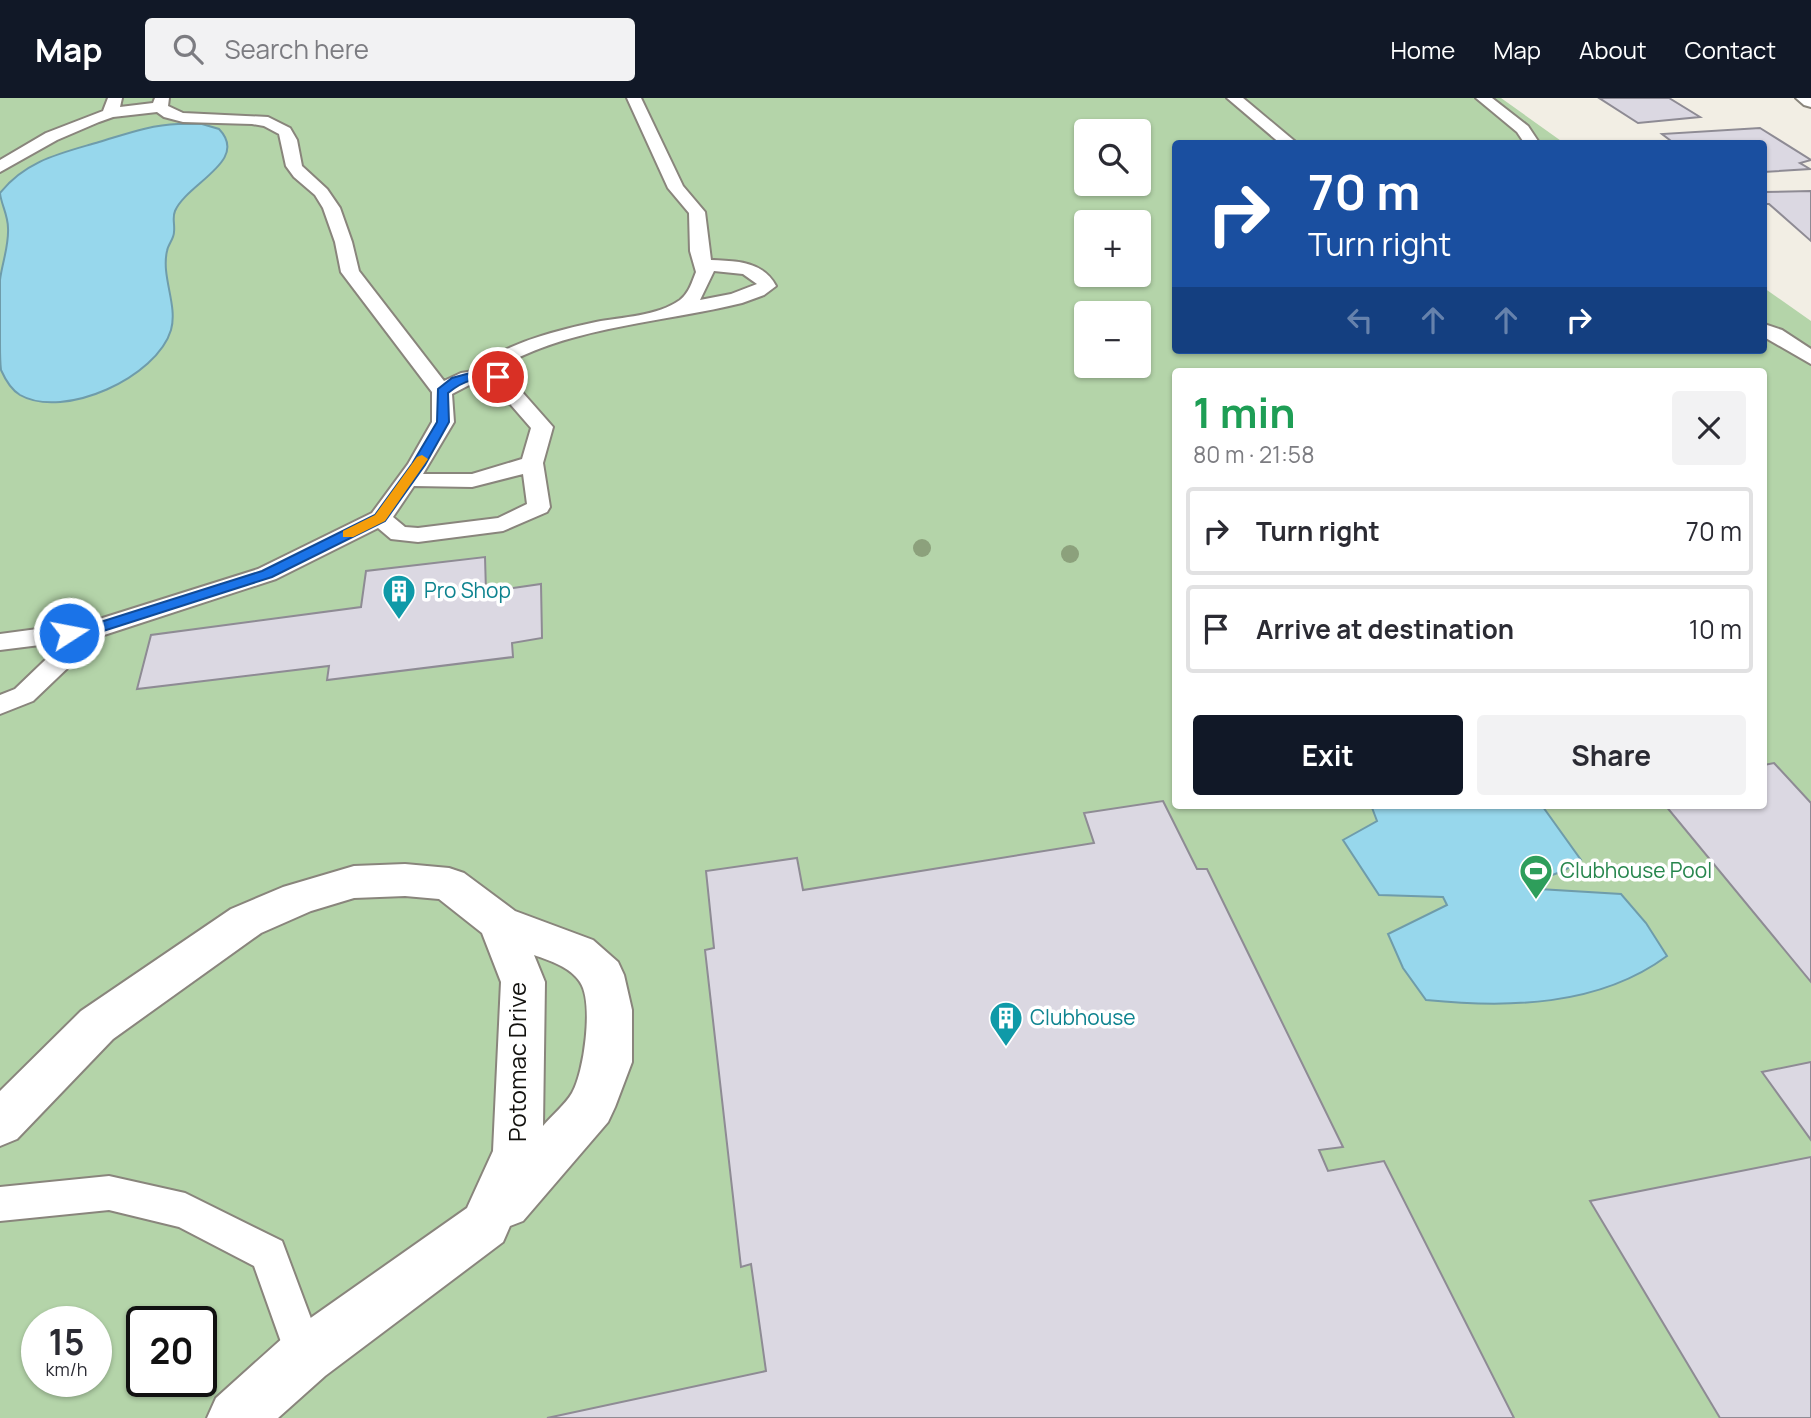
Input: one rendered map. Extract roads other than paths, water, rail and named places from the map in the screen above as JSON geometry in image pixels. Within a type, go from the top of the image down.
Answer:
[{"type":"street","points":[[1806,98],[1811,101]]},
{"type":"street","points":[[0,1124],[97,1026],[246,921],[298,899],[354,882],[405,880],[449,884],[500,923],[577,953],[602,975],[609,1010],[608,1062],[591,1107],[547,1160],[485,1226],[305,1356],[236,1418]]},
{"type":"street","name":"Potomac Drive","points":[[485,1226],[518,1152],[523,982],[500,923]]},
{"type":"lane","points":[[634,98],[676,188],[697,212],[699,220],[699,251],[705,272],[697,292],[685,304],[664,313]]},
{"type":"lane","points":[[1234,98],[1286,140]]},
{"type":"lane","points":[[1483,98],[1523,129],[1530,140]]},
{"type":"lane","points":[[0,167],[21,152],[112,105],[161,103],[164,112],[187,118],[247,119],[267,121],[282,127],[288,134],[293,164],[332,207],[335,224],[347,251],[350,272],[442,392],[443,422],[380,518],[267,574],[92,630],[0,642]]},
{"type":"lane","points":[[380,518],[399,534],[418,535],[503,524],[539,507],[532,463],[542,427],[498,377],[496,362],[517,349],[553,338],[741,296],[760,291],[767,286],[766,279],[756,271],[702,265]]},
{"type":"lane","points":[[1767,331],[1811,358]]},
{"type":"lane","points":[[442,392],[456,381],[481,373],[498,377]]},
{"type":"lane","points":[[408,478],[449,483],[497,477],[532,463]]},
{"type":"lane","points":[[0,705],[24,695],[92,630]]},
{"type":"lane","points":[[0,1204],[109,1193],[186,1211],[269,1254],[305,1356]]},
{"type":"water","points":[[178,124],[202,124],[219,129],[227,141],[227,151],[222,162],[191,191],[174,214],[174,235],[166,261],[173,320],[162,347],[148,364],[107,390],[60,402],[39,401],[20,395],[8,384],[1,370],[0,280],[8,228],[0,193],[21,173],[45,159],[138,130]]},
{"type":"water","name":"Clubhouse Pool","points":[[1372,809],[1544,809],[1581,860],[1563,871],[1536,881],[1539,889],[1621,894],[1646,923],[1667,956],[1612,986],[1551,1000],[1488,1004],[1426,1000],[1403,968],[1388,934],[1447,905],[1443,897],[1379,895],[1343,840],[1377,821]]},
{"type":"place","name":"Pro Shop","points":[[399,621]]},
{"type":"place","name":"Clubhouse Pool","points":[[1536,901]]},
{"type":"place","name":"Clubhouse","points":[[1006,1048]]}]
